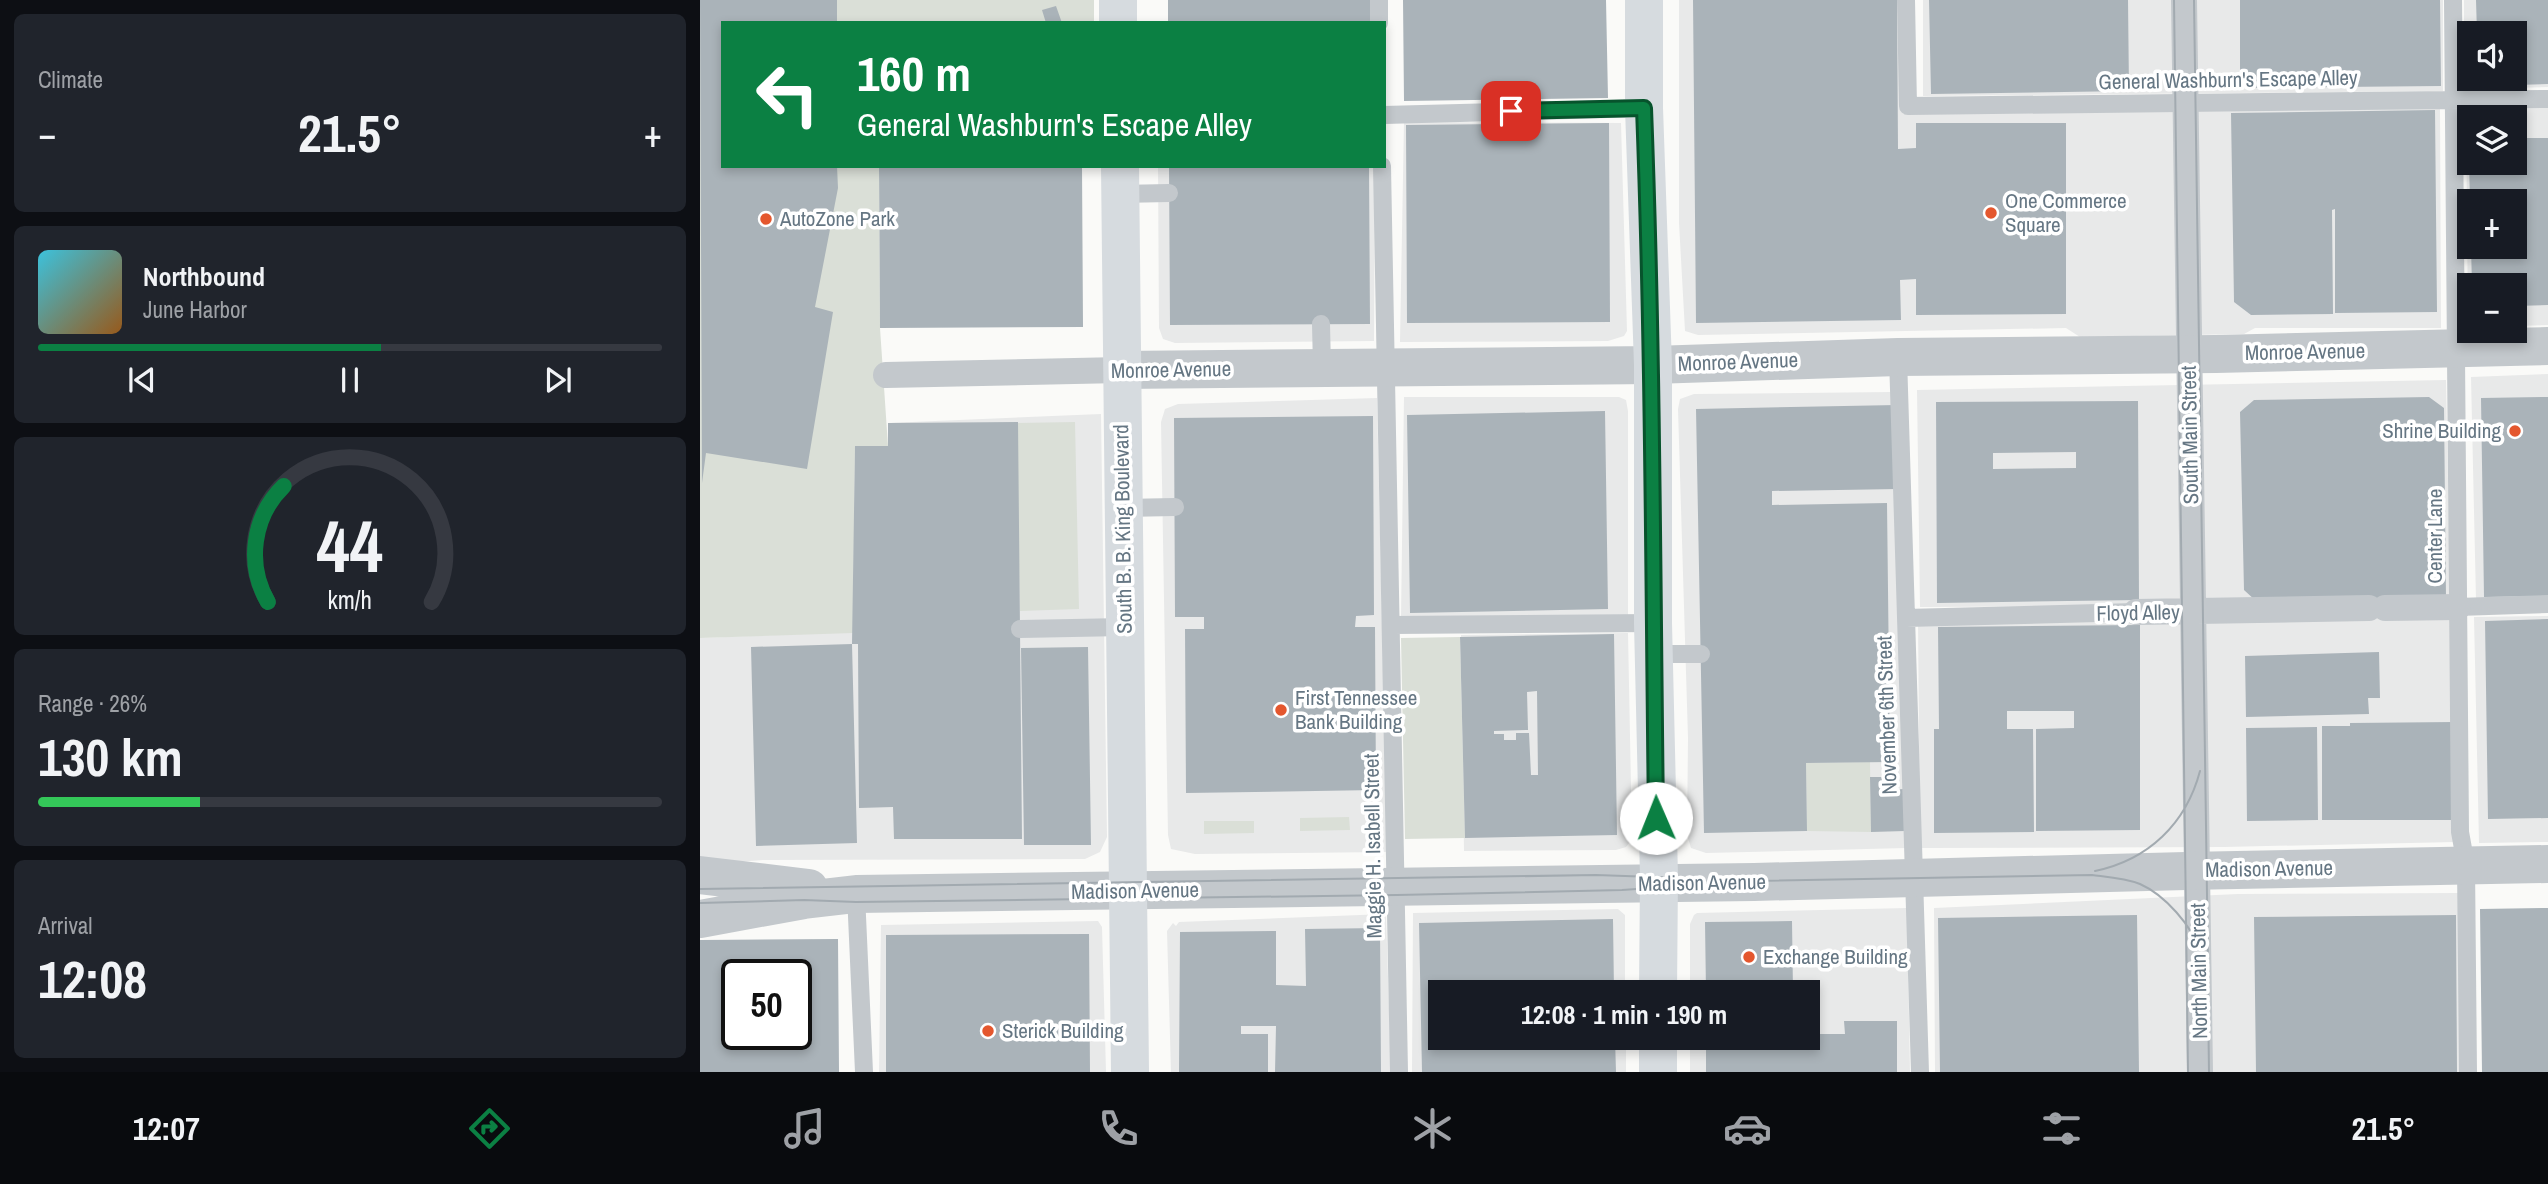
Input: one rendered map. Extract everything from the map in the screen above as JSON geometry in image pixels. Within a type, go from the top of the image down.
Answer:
[{"type":"main road","points":[[1118,0],[1118,21]]},
{"type":"main road","points":[[1644,0],[1644,108],[1653,365],[1653,639],[1658,980]]},
{"type":"main road","name":"South B. B. King Boulevard","points":[[1120,180],[1129,1072]]},
{"type":"main road","points":[[1658,1050],[1658,1072]]},
{"type":"street","name":"South Main Street","points":[[2184,0],[2196,871]]},
{"type":"street","name":"Monroe Avenue","points":[[886,375],[1653,365],[1898,357],[2548,346]]},
{"type":"street","name":"Floyd Alley","points":[[2136,612],[2458,607]]},
{"type":"street","name":"Madison Avenue","points":[[700,919],[804,900],[856,894],[1658,883],[2548,864]]},
{"type":"street","name":"North Main Street","points":[[2196,871],[2200,1072]]},
{"type":"street","name":"Madison Avenue","points":[[700,875],[856,894]]},
{"type":"lane","points":[[1379,0],[1380,21]]},
{"type":"lane","name":"General Washburn's Escape Alley","points":[[1906,0],[1908,106],[2548,99]]},
{"type":"lane","name":"Center Lane","points":[[2454,0],[2460,832],[2466,866],[2468,1072]]},
{"type":"lane","points":[[1386,115],[1644,108]]},
{"type":"lane","name":"Maggie H. Isabell Street","points":[[1382,168],[1399,1072]]},
{"type":"lane","points":[[1120,180],[1169,193]]},
{"type":"lane","points":[[1321,324],[1322,368]]},
{"type":"lane","name":"November 6th Street","points":[[1898,357],[1920,1072]]},
{"type":"lane","points":[[1122,508],[1175,508]]},
{"type":"lane","name":"Floyd Alley","points":[[2458,607],[2548,604]]},
{"type":"lane","name":"Floyd Alley","points":[[1906,618],[2136,612]]},
{"type":"lane","points":[[1392,625],[1653,639],[1701,654]]},
{"type":"lane","points":[[1020,629],[1124,627]]},
{"type":"lane","points":[[856,894],[864,1072]]},
{"type":"shaded area","points":[[700,0],[1094,0],[1094,21],[721,21],[721,168],[879,168],[880,328],[888,446],[855,446],[853,633],[700,638]]},
{"type":"shaded area","points":[[1679,0],[1901,0],[1903,114],[2440,108],[2441,328],[2255,328],[2244,334],[2080,337],[2066,328],[1698,335],[1685,331],[1679,223]]},
{"type":"shaded area","points":[[1923,0],[2443,0],[2443,91],[1923,96]]},
{"type":"shaded area","points":[[2464,0],[2548,0],[2548,87],[2527,88],[2527,21],[2464,21]]},
{"type":"shaded area","points":[[2548,107],[2548,325],[2527,326],[2527,273],[2468,273],[2467,259],[2527,259],[2527,189],[2467,189],[2467,175],[2527,175],[2527,108]]},
{"type":"shaded area","points":[[1404,122],[1621,123],[1627,331],[1624,336],[1608,341],[1400,342]]},
{"type":"shaded area","points":[[1158,168],[1375,168],[1374,341],[1175,343],[1163,339],[1159,328]]},
{"type":"shaded area","points":[[2548,374],[2548,598],[2476,600],[2471,377]]},
{"type":"shaded area","points":[[2446,380],[2455,842],[2224,847],[1920,848],[1918,620],[2135,606],[1920,607],[1917,390]]},
{"type":"shaded area","points":[[1891,392],[1906,848],[1706,853],[1691,848],[1687,835],[1688,738],[1678,409],[1680,399],[1694,394]]},
{"type":"shaded area","points":[[1404,397],[1619,397],[1626,400],[1628,615],[1401,618]]},
{"type":"shaded area","points":[[1377,398],[1387,852],[1195,854],[1171,849],[1168,835],[1161,422],[1165,409],[1178,404]]},
{"type":"shaded area","points":[[1101,414],[1107,837],[1100,852],[1085,859],[763,860],[723,863],[700,861],[700,638],[853,632],[855,446],[888,446],[888,423]]},
{"type":"shaded area","points":[[1075,422],[1079,609],[1020,611],[1016,423]]},
{"type":"shaded area","points":[[2548,616],[2548,842],[2479,843],[2474,617]]},
{"type":"shaded area","points":[[1628,633],[1632,839],[1626,847],[1616,850],[1464,851],[1461,635]]},
{"type":"shaded area","points":[[1460,637],[1465,838],[1405,839],[1401,638]]},
{"type":"shaded area","points":[[1870,762],[1871,832],[1807,831],[1806,763]]},
{"type":"shaded area","points":[[1349,817],[1350,830],[1300,831],[1300,818]]},
{"type":"shaded area","points":[[1204,821],[1254,821],[1254,833],[1204,834]]},
{"type":"shaded area","points":[[2460,893],[2462,1072],[1935,1072],[1934,908],[2238,894]]},
{"type":"shaded area","points":[[1907,908],[1910,1072],[1690,1072],[1690,1050],[1820,1050],[1820,980],[1690,980],[1690,924],[1697,913]]},
{"type":"shaded area","points":[[1618,909],[1625,915],[1625,980],[1428,980],[1428,1050],[1626,1050],[1626,1072],[1412,1072],[1413,913]]},
{"type":"shaded area","points":[[1386,914],[1391,1072],[1171,1072],[1167,931],[1173,923],[1176,926],[1179,922]]},
{"type":"shaded area","name":"Sterick Building","points":[[1098,921],[1102,927],[1106,1072],[879,1072],[881,925]]},
{"type":"building","name":"AutoZone Park","points":[[700,0],[837,0],[837,21],[721,21],[721,168],[837,168],[838,188],[815,307],[833,312],[807,469],[706,453],[702,483]]},
{"type":"building","points":[[1168,0],[1370,0],[1370,21],[1168,21]]},
{"type":"building","points":[[1403,0],[1606,0],[1608,98],[1404,101]]},
{"type":"building","points":[[1693,0],[1897,0],[1898,149],[1916,148],[1916,123],[2066,123],[2066,314],[1916,315],[1916,279],[1900,280],[1901,320],[1696,323]]},
{"type":"building","points":[[1929,0],[2128,0],[2129,91],[1931,94]]},
{"type":"building","points":[[2240,0],[2440,0],[2441,86],[2240,88]]},
{"type":"building","points":[[2476,0],[2548,0],[2548,84],[2527,85],[2527,21],[2477,21]]},
{"type":"building","points":[[1056,6],[1061,21],[1045,21],[1042,10]]},
{"type":"building","points":[[2435,110],[2437,312],[2335,313],[2335,209],[2332,210],[2333,314],[2251,315],[2234,302],[2231,113]]},
{"type":"building","points":[[1609,123],[1610,322],[1407,323],[1406,125]]},
{"type":"building","points":[[2527,138],[2548,138],[2548,305],[2527,306],[2527,273],[2472,273],[2471,259],[2527,259],[2527,189],[2470,189],[2469,175],[2527,175]]},
{"type":"building","points":[[879,168],[1082,168],[1083,327],[880,328]]},
{"type":"building","points":[[1169,168],[1369,168],[1370,324],[1170,325]]},
{"type":"building","points":[[2429,397],[2444,408],[2446,598],[2256,601],[2244,590],[2240,412],[2254,400]]},
{"type":"building","points":[[2548,397],[2548,596],[2484,597],[2481,398]]},
{"type":"building","points":[[2138,401],[2139,600],[1937,603],[1936,402]],"holes":[[[2076,452],[2076,468],[1993,469],[1993,453]]]},
{"type":"building","points":[[1897,405],[1898,489],[1772,491],[1772,505],[1887,503],[1890,762],[1806,763],[1807,831],[1704,833],[1696,409]]},
{"type":"building","points":[[1605,411],[1608,609],[1410,613],[1407,415]]},
{"type":"building","points":[[1373,416],[1374,615],[1356,616],[1355,627],[1375,627],[1376,790],[1186,793],[1185,629],[1204,629],[1204,617],[1175,617],[1174,418]]},
{"type":"building","points":[[1018,422],[1022,839],[894,839],[893,807],[859,808],[858,644],[852,644],[855,446],[888,446],[888,423]]},
{"type":"building","points":[[2548,619],[2548,818],[2488,819],[2485,621]]},
{"type":"building","points":[[2140,625],[2140,830],[2036,831],[2036,729],[2074,728],[2074,711],[2007,711],[2007,729],[2033,729],[2034,832],[1934,833],[1934,729],[1939,729],[1938,627]]},
{"type":"building","points":[[1614,634],[1617,835],[1465,838],[1460,637]],"holes":[[[1537,691],[1538,775],[1531,775],[1529,733],[1516,733],[1516,740],[1504,740],[1504,734],[1494,734],[1494,731],[1528,730],[1527,692]]]},
{"type":"building","points":[[852,644],[857,843],[756,846],[751,647]]},
{"type":"building","points":[[1088,647],[1091,845],[1024,845],[1021,648]]},
{"type":"building","points":[[2379,652],[2380,698],[2368,698],[2369,714],[2246,717],[2245,656]]},
{"type":"building","points":[[2454,722],[2454,820],[2322,820],[2322,726],[2350,726],[2350,723]]},
{"type":"building","points":[[2317,727],[2318,820],[2247,821],[2246,728]]},
{"type":"building","points":[[1870,777],[1887,777],[1887,790],[1904,789],[1905,831],[1871,832]]},
{"type":"building","points":[[2548,908],[2548,1072],[2482,1072],[2480,909]]},
{"type":"building","points":[[2137,915],[2139,1072],[1940,1072],[1938,918]]},
{"type":"building","points":[[2456,915],[2457,1072],[2256,1072],[2254,917]]},
{"type":"building","points":[[1613,919],[1614,980],[1428,980],[1428,1050],[1615,1050],[1616,1072],[1422,1072],[1419,923]]},
{"type":"building","name":"Exchange Building","points":[[1792,921],[1793,980],[1706,980],[1705,922]]},
{"type":"building","points":[[1380,928],[1381,1072],[1275,1072],[1276,1026],[1241,1026],[1241,1034],[1268,1034],[1268,1072],[1179,1072],[1180,932],[1276,931],[1276,985],[1306,986],[1305,929]]},
{"type":"building","name":"Sterick Building","points":[[1089,934],[1090,1072],[886,1072],[886,935]]},
{"type":"building","points":[[838,939],[839,1072],[700,1072],[700,940]]},
{"type":"building","points":[[1844,1021],[1897,1021],[1897,1072],[1706,1072],[1706,1050],[1820,1050],[1820,1034],[1845,1034]]},
{"type":"tram line","points":[[2174,0],[2188,1072]]},
{"type":"tram line","points":[[2194,0],[2208,964]]},
{"type":"tram line","points":[[2095,871],[2132,858],[2162,837],[2185,807],[2200,771]]},
{"type":"tram line","points":[[700,889],[1596,875],[1683,878]]},
{"type":"tram line","points":[[700,903],[1397,895],[1622,890],[1755,881],[2092,875],[2140,884],[2168,903],[2196,941],[2204,969],[2208,999]]},
{"type":"tram line","points":[[2208,992],[2209,1072]]},
{"type":"place","name":"One Commerce Square","points":[[1991,213]]},
{"type":"place","name":"AutoZone Park","points":[[766,219]]},
{"type":"place","name":"Shrine Building","points":[[2515,431]]},
{"type":"place","name":"First Tennessee Bank Building","points":[[1281,710]]},
{"type":"place","name":"Exchange Building","points":[[1749,957]]},
{"type":"place","name":"Sterick Building","points":[[988,1031]]},
{"type":"route","points":[[1511,111],[1644,108],[1653,365],[1656,818]]}]
